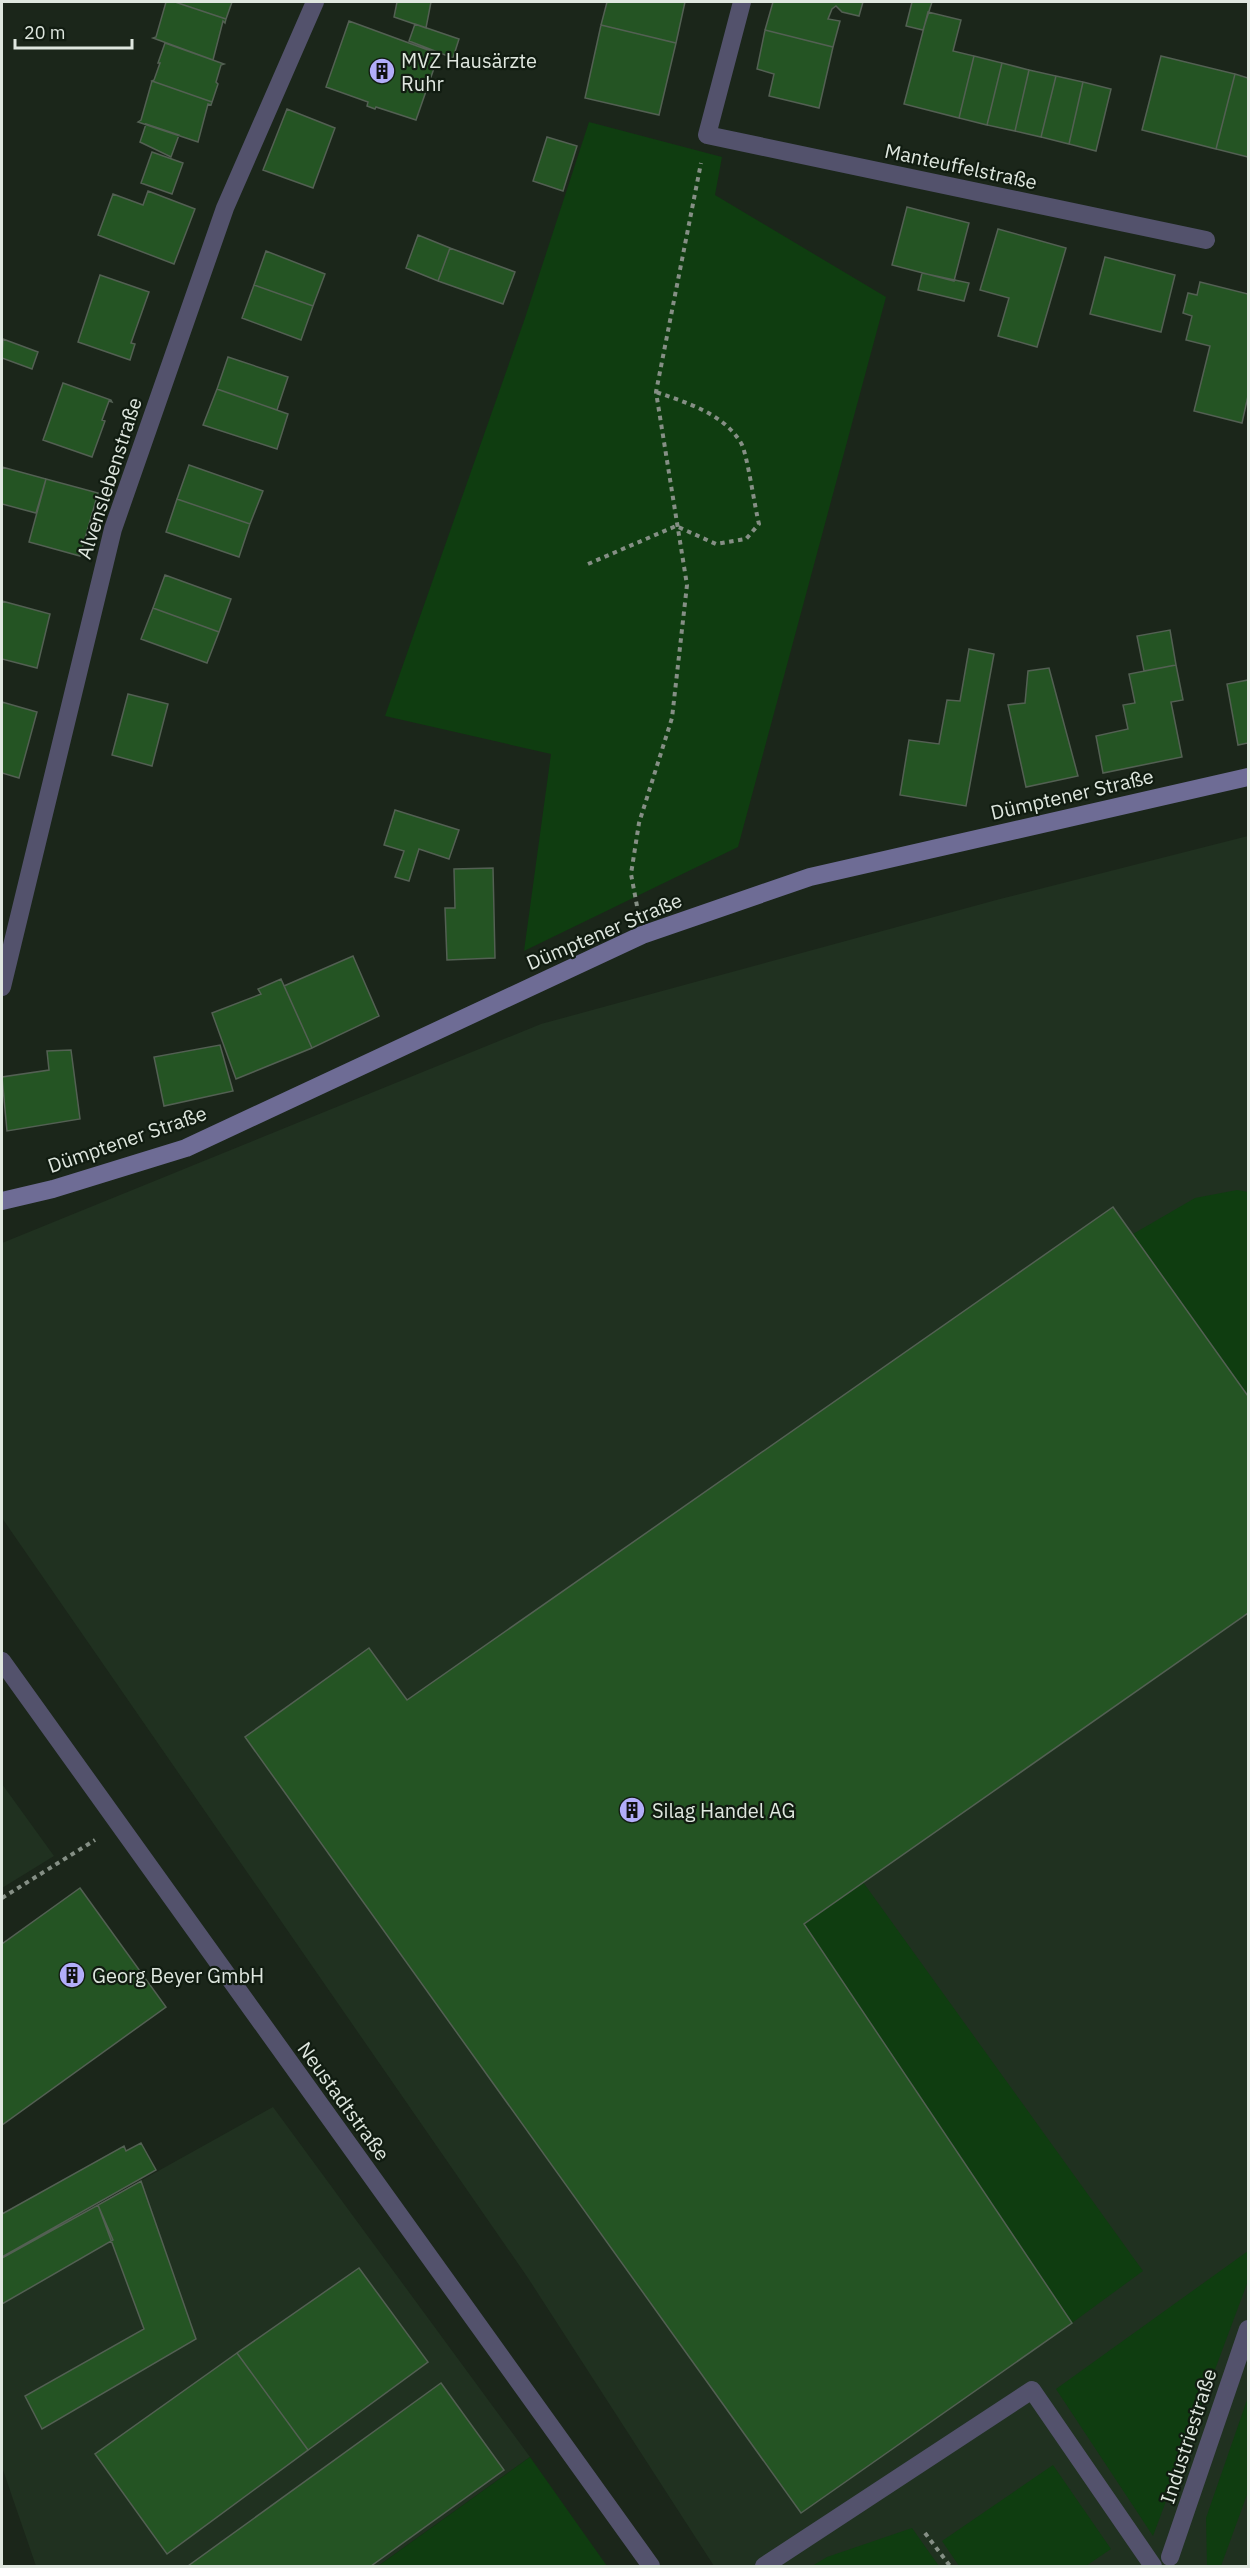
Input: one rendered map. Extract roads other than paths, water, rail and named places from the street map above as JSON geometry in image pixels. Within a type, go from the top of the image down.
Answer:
[{"type":"street","name":"Alvenslebenstraße","points":[[2,987],[113,529],[225,208],[315,2]]},
{"type":"street","name":"Manteuffelstraße","points":[[741,2],[707,135],[1206,240]]},
{"type":"street","name":"Dümptener Straße","points":[[2,1201],[53,1189],[186,1148],[642,935],[810,877],[1248,777]]},
{"type":"street","name":"Neustadtstraße","points":[[2,1661],[118,1826],[651,2566]]},
{"type":"street","name":"Industriestraße","points":[[1170,2558],[1248,2329]]},
{"type":"street","points":[[764,2566],[1032,2390],[1152,2566]]},
{"type":"place","name":"MVZ Hausärzte Ruhr","points":[[382,71]]},
{"type":"place","name":"Silag Handel AG","points":[[632,1810]]},
{"type":"place","name":"Georg Beyer GmbH","points":[[72,1975]]}]
